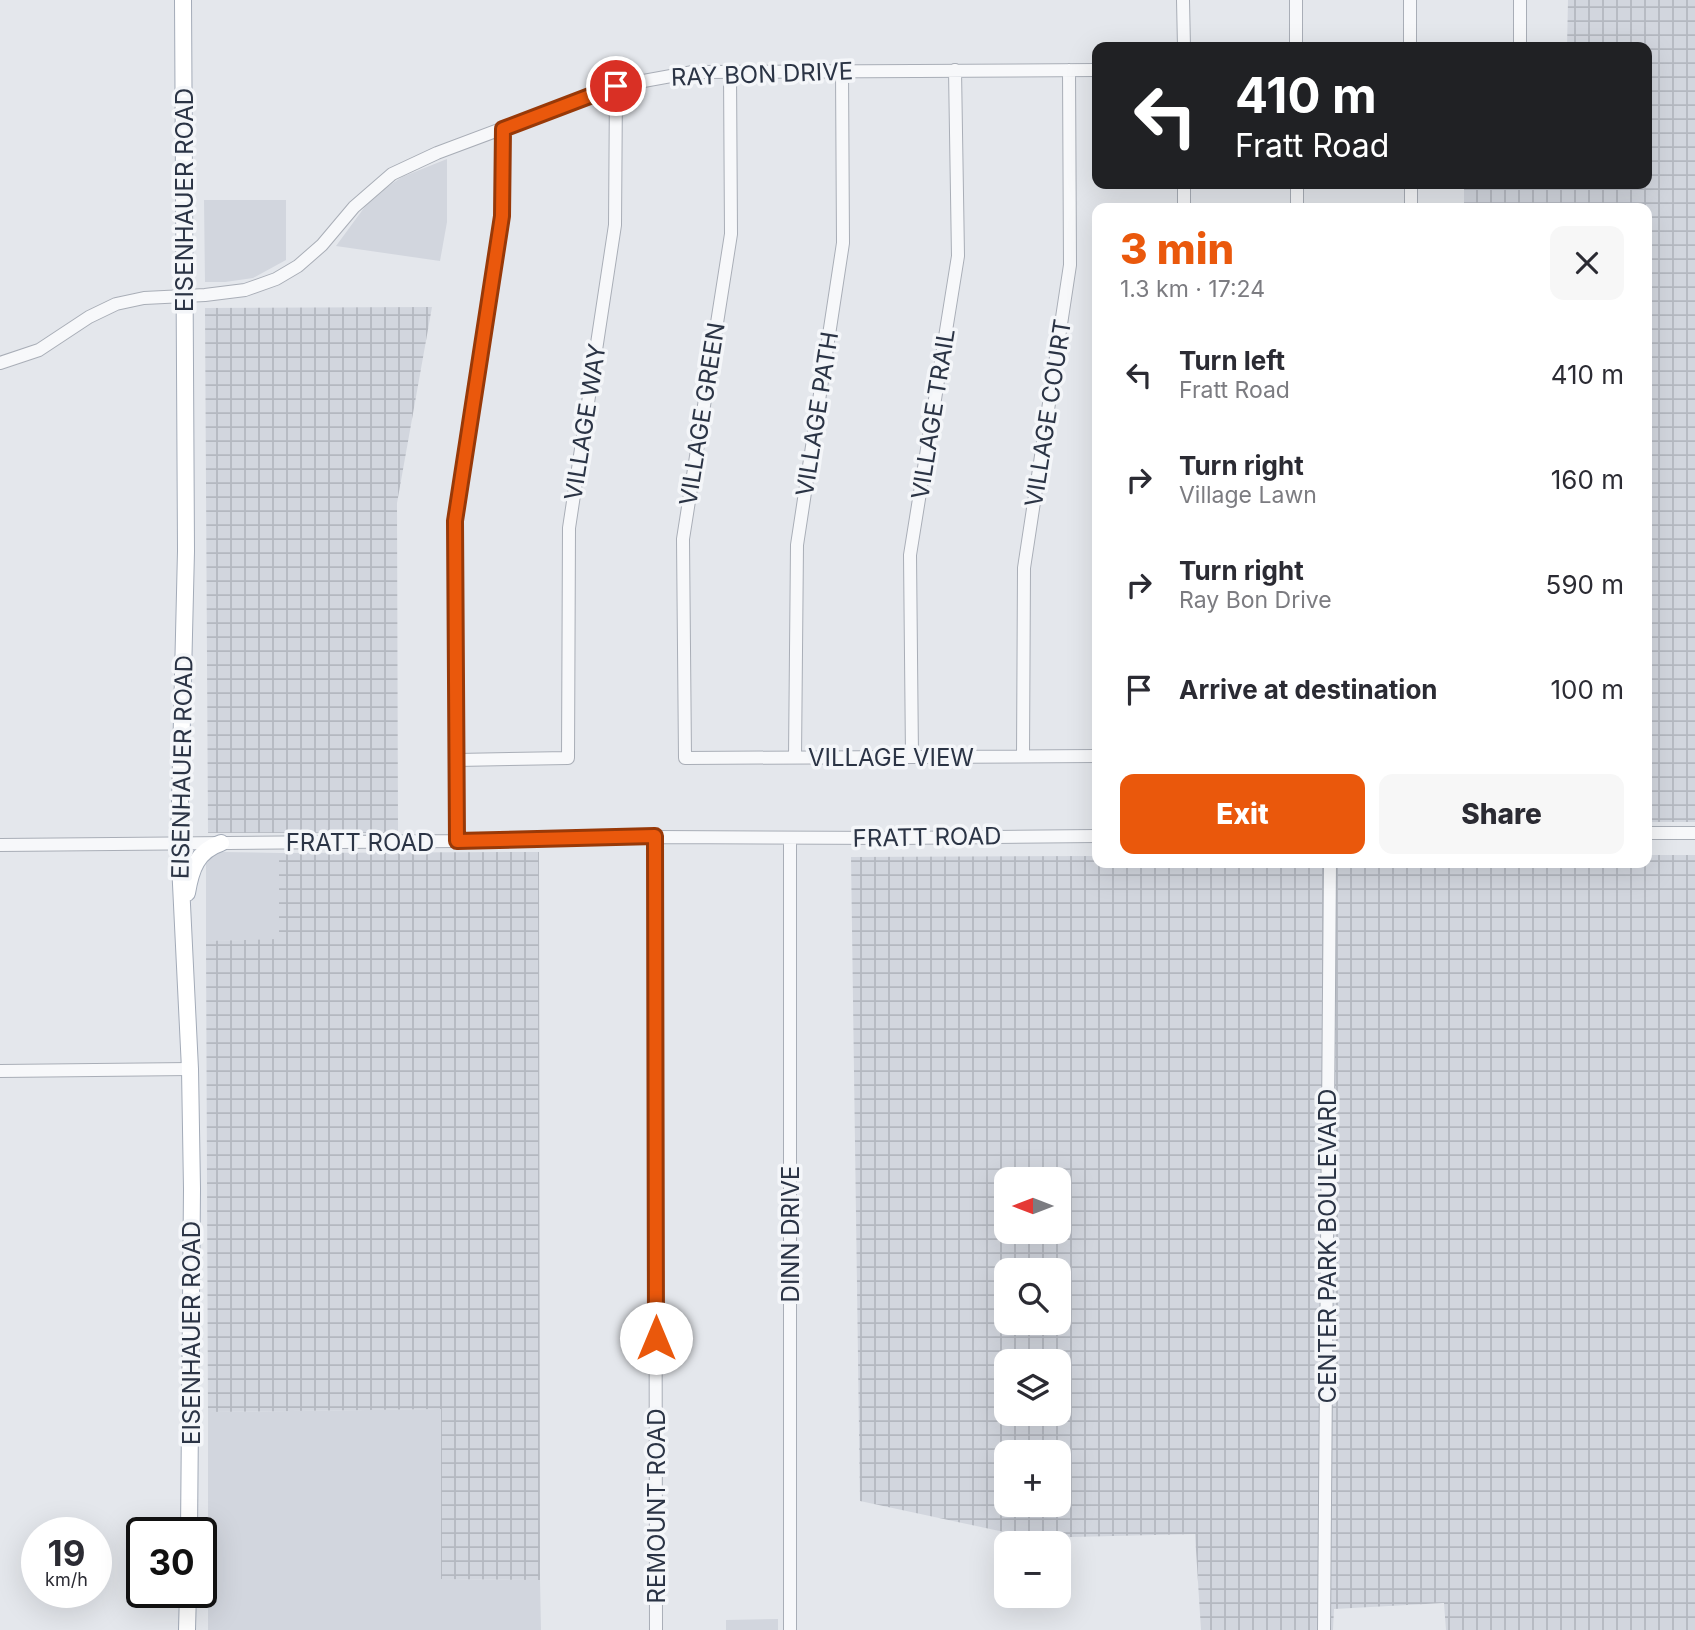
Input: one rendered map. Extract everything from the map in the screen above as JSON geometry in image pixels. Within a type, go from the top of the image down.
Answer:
[{"type":"main road","name":"EISENHAUER ROAD","points":[[183,0],[186,551],[179,843],[190,1069],[190,1517]]},
{"type":"main road","points":[[181,926],[193,865],[206,850],[221,843]]},
{"type":"main road","points":[[188,1608],[188,1629]]},
{"type":"street","points":[[1183,0],[1184,42]]},
{"type":"street","points":[[1296,0],[1296,42]]},
{"type":"street","points":[[1410,0],[1410,42]]},
{"type":"street","points":[[1520,0],[1520,42]]},
{"type":"street","name":"VILLAGE TRAIL","points":[[912,757],[910,555],[958,256],[955,70]]},
{"type":"street","name":"VILLAGE COURT","points":[[1023,756],[1024,568],[1070,265],[1069,70]]},
{"type":"street","name":"RAY BON DRIVE","points":[[0,363],[39,350],[89,317],[116,304],[144,298],[245,290],[276,278],[298,266],[322,245],[354,207],[391,174],[437,153],[616,86],[675,74],[730,72],[1092,70]]},
{"type":"street","name":"VILLAGE PATH","points":[[795,757],[797,545],[843,243],[842,71]]},
{"type":"street","name":"VILLAGE GREEN","points":[[685,758],[683,539],[731,234],[730,72]]},
{"type":"street","name":"VILLAGE WAY","points":[[457,760],[568,758],[569,528],[615,225],[616,86]]},
{"type":"street","points":[[457,841],[455,521],[502,216],[503,129]]},
{"type":"street","name":"VILLAGE VIEW","points":[[685,758],[1092,756]]},
{"type":"street","points":[[1652,833],[1695,833]]},
{"type":"street","name":"FRATT ROAD","points":[[0,845],[457,841],[655,836],[1092,836]]},
{"type":"street","name":"REMOUNT ROAD","points":[[655,836],[656,1630]]},
{"type":"street","name":"DINN DRIVE","points":[[790,838],[790,1630]]},
{"type":"street","name":"CENTER PARK BOULEVARD","points":[[1324,1630],[1330,868]]},
{"type":"street","points":[[0,1071],[190,1069]]},
{"type":"shaded area","points":[[1568,0],[1695,0],[1695,822],[1652,822],[1652,203],[1464,203],[1464,189],[1652,189],[1652,42],[1567,42]]},
{"type":"shaded area","points":[[447,159],[447,222],[440,261],[336,246],[372,197],[402,177]]},
{"type":"shaded area","points":[[204,200],[286,200],[286,260],[253,278],[205,282]]},
{"type":"shaded area","points":[[432,307],[397,503],[398,833],[208,833],[205,308]]},
{"type":"shaded area","points":[[221,852],[279,853],[279,940],[206,941],[206,863],[212,855]]},
{"type":"shaded area","points":[[539,852],[540,1580],[441,1579],[441,1409],[208,1412],[206,941],[279,939],[279,853]]},
{"type":"shaded area","points":[[1652,855],[1695,855],[1695,1630],[1446,1630],[1444,1603],[1334,1609],[1333,1630],[1201,1630],[1195,1534],[1071,1537],[1071,1531],[999,1531],[860,1501],[851,857],[1092,856],[1092,868],[1652,868]]},
{"type":"shaded area","points":[[441,1409],[441,1579],[540,1580],[541,1630],[208,1630],[208,1608],[217,1608],[217,1517],[208,1517],[208,1412]]},
{"type":"shaded area","points":[[778,1619],[778,1630],[726,1630],[726,1620]]},
{"type":"route","points":[[616,86],[503,129],[502,216],[455,521],[457,841],[655,836],[656,1338]]}]
